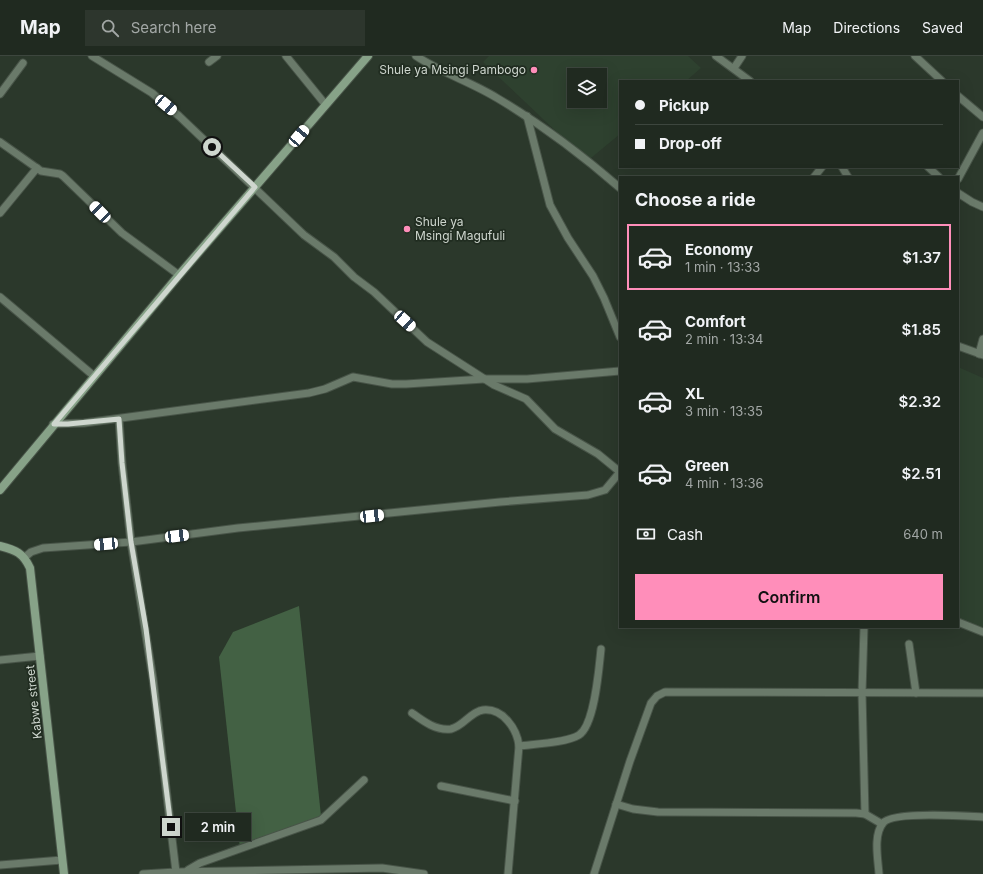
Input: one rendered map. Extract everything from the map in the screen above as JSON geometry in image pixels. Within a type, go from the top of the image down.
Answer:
[{"type":"street","points":[[92,56],[152,93],[194,129],[304,235],[334,257],[354,277],[374,292],[427,342],[503,390],[526,399],[555,429],[598,454],[619,471]]},
{"type":"street","points":[[209,62],[217,56]]},
{"type":"street","points":[[286,56],[325,104]]},
{"type":"street","points":[[2,483],[54,424],[325,104],[368,56]]},
{"type":"street","points":[[416,56],[436,69],[495,97],[527,116],[587,160],[619,187]]},
{"type":"street","points":[[716,56],[749,80]]},
{"type":"street","points":[[734,68],[742,56]]},
{"type":"street","points":[[915,56],[941,80]]},
{"type":"street","points":[[0,94],[23,64]]},
{"type":"street","points":[[959,97],[983,117]]},
{"type":"street","points":[[527,116],[550,205],[568,238],[593,276],[619,335]]},
{"type":"street","points":[[959,177],[983,134]]},
{"type":"street","points":[[0,142],[45,173],[60,174],[63,176],[122,233],[178,276]]},
{"type":"street","points":[[0,213],[36,168]]},
{"type":"street","points":[[815,176],[821,168]]},
{"type":"street","points":[[929,168],[938,176]]},
{"type":"street","points":[[959,194],[983,207]]},
{"type":"street","points":[[0,297],[94,376]]},
{"type":"street","points":[[959,346],[981,354],[983,339]]},
{"type":"street","points":[[54,424],[119,419],[309,393],[325,389],[353,377],[392,384],[484,379],[527,379],[619,372]]},
{"type":"street","points":[[119,419],[122,463],[131,542],[153,679],[177,873]]},
{"type":"street","points":[[0,546],[17,552],[25,557],[32,552],[43,548],[131,542],[238,528],[500,502],[588,495],[605,490],[619,473]]},
{"type":"street","name":"Kabwe street","points":[[25,557],[30,568],[64,874]]},
{"type":"street","points":[[959,622],[983,632]]},
{"type":"street","points":[[864,628],[862,693],[865,814]]},
{"type":"street","points":[[909,644],[916,693]]},
{"type":"street","points":[[519,746],[565,739],[583,732],[588,722],[596,690],[601,649]]},
{"type":"street","points":[[0,660],[40,656]]},
{"type":"street","points":[[594,874],[616,804],[651,703],[665,692],[983,693]]},
{"type":"street","points":[[412,713],[440,729],[458,727],[473,714],[483,710],[495,712],[508,720],[516,734],[519,746],[508,874]]},
{"type":"street","points":[[143,874],[177,873],[188,870],[200,863],[321,820],[364,780]]},
{"type":"street","points":[[441,786],[515,801]]},
{"type":"street","points":[[616,804],[633,810],[658,812],[865,814],[882,824]]},
{"type":"street","points":[[879,874],[877,847],[882,824],[893,817],[983,816]]},
{"type":"street","points":[[0,865],[62,860]]},
{"type":"street","points":[[188,870],[252,872],[382,868],[424,874]]},
{"type":"shaded area","points":[[489,56],[688,56],[701,68],[687,80],[619,80],[619,135],[591,158],[564,139],[483,62]]},
{"type":"shaded area","points":[[959,367],[983,378],[983,631],[959,621]]},
{"type":"shaded area","points":[[299,606],[321,816],[240,849],[219,657],[233,632]]},
{"type":"place","name":"Shule ya Msingi Pambogo","points":[[534,70]]},
{"type":"place","name":"Shule ya Msingi Magufuli","points":[[407,229]]},
{"type":"route","points":[[171,827],[146,629],[131,542],[122,463],[119,419],[84,423],[54,424],[255,187],[212,147]]}]
